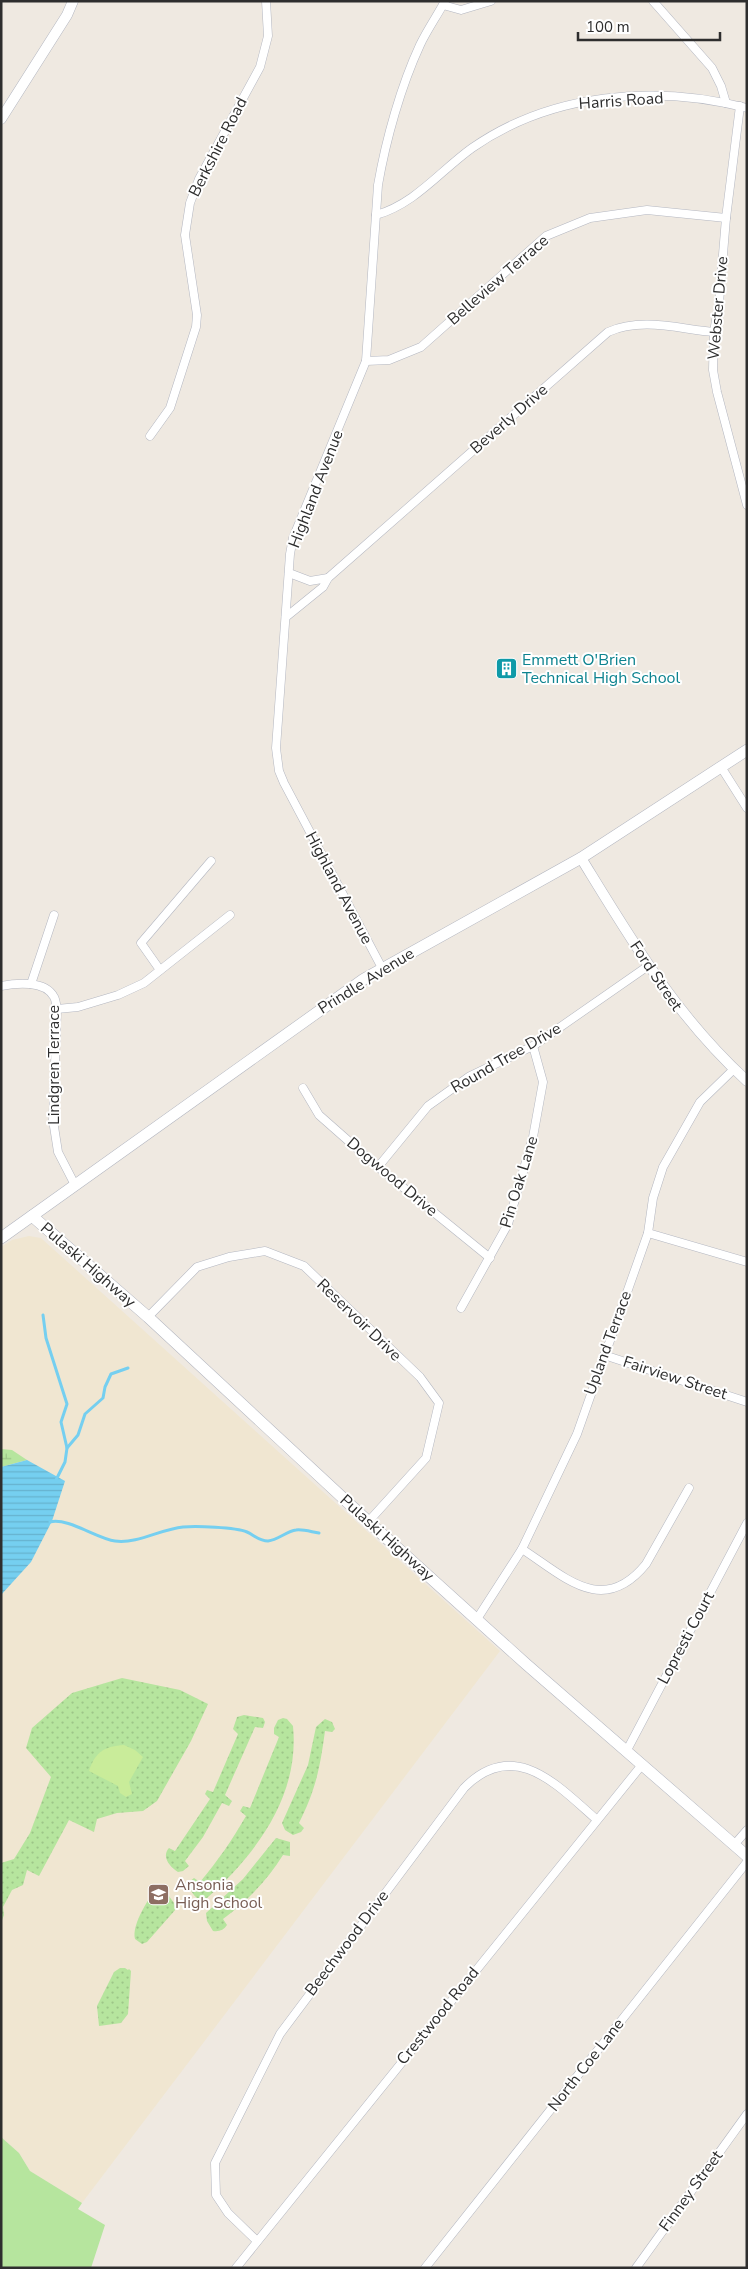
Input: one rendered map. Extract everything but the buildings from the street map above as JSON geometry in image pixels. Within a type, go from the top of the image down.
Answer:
[{"type":"main road","name":"Prindle Avenue","points":[[1,1238],[330,1003],[382,968],[581,858],[747,750]]},
{"type":"main road","name":"Pulaski Highway","points":[[32,1216],[148,1317],[368,1522],[641,1766],[747,1856]]},
{"type":"street","points":[[1,120],[67,15],[73,1]]},
{"type":"street","name":"Berkshire Road","points":[[150,436],[170,408],[196,327],[197,315],[185,235],[190,203],[199,180],[260,67],[268,36],[266,1]]},
{"type":"street","points":[[444,3],[461,10],[491,1]]},
{"type":"street","points":[[654,1],[712,68],[721,86],[726,104]]},
{"type":"street","name":"Highland Avenue","points":[[382,968],[326,867],[279,772],[276,748],[290,554],[298,525],[366,361],[376,215],[382,166],[406,81],[422,42],[444,3]]},
{"type":"street","name":"Harris Road","points":[[376,215],[392,211],[406,203],[454,162],[492,135],[548,110],[576,103],[630,97],[680,98],[744,107]]},
{"type":"street","name":"Webster Drive","points":[[744,107],[726,218],[714,332],[713,370],[747,506]]},
{"type":"street","name":"Belleview Terrace","points":[[366,361],[389,360],[422,346],[546,236],[590,218],[647,210],[726,218]]},
{"type":"street","name":"Beverly Drive","points":[[286,617],[323,587],[328,578],[608,332],[621,327],[646,325],[714,332]]},
{"type":"street","points":[[289,573],[310,581],[328,578]]},
{"type":"street","points":[[721,767],[747,808]]},
{"type":"street","name":"Ford Street","points":[[581,858],[648,966],[685,1017],[747,1081]]},
{"type":"street","points":[[160,970],[141,943],[211,861]]},
{"type":"street","points":[[1,986],[31,984],[54,915]]},
{"type":"street","points":[[57,1009],[78,1007],[118,995],[144,983],[230,915]]},
{"type":"street","name":"Round Tree Drive","points":[[378,1167],[428,1106],[470,1076],[533,1046],[648,966]]},
{"type":"street","name":"Lindgren Terrace","points":[[31,984],[46,990],[54,997],[57,1009],[52,1120],[58,1152],[75,1185]]},
{"type":"street","name":"Pin Oak Lane","points":[[461,1308],[508,1224],[533,1137],[543,1082],[533,1046]]},
{"type":"street","name":"Upland Terrace","points":[[477,1619],[522,1549],[576,1434],[648,1233],[653,1198],[663,1167],[700,1102],[734,1069]]},
{"type":"street","name":"Dogwood Drive","points":[[303,1088],[320,1115],[378,1167],[490,1258]]},
{"type":"street","points":[[648,1233],[747,1262]]},
{"type":"street","name":"Reservoir Drive","points":[[148,1317],[197,1267],[221,1259],[265,1251],[304,1266],[420,1377],[439,1403],[426,1458],[368,1522]]},
{"type":"street","name":"Fairview Street","points":[[604,1355],[747,1402]]},
{"type":"street","points":[[522,1549],[578,1585],[597,1590],[612,1590],[636,1576],[646,1564],[689,1488]]},
{"type":"street","name":"Lopresti Court","points":[[626,1752],[747,1523]]},
{"type":"street","name":"Beechwood Drive","points":[[257,2241],[228,2213],[216,2195],[216,2163],[280,2034],[464,1788],[482,1773],[492,1768],[502,1766],[528,1770],[548,1778],[596,1819]]},
{"type":"street","name":"Crestwood Road","points":[[236,2268],[596,1819],[641,1766]]},
{"type":"street","points":[[734,1845],[747,1830]]},
{"type":"street","name":"North Coe Lane","points":[[424,2268],[747,1862]]},
{"type":"street","name":"Finney Street","points":[[636,2268],[747,2114]]},
{"type":"shaded area","name":"Ansonia High School","points":[[29,1236],[41,1238],[500,1651],[82,2203],[30,2171],[19,2153],[1,2137],[1,1247],[12,1240]]},
{"type":"green space","points":[[1,1449],[12,1450],[27,1460],[1,1467]]},
{"type":"green space","points":[[122,1678],[180,1690],[208,1704],[191,1741],[157,1801],[143,1811],[117,1813],[97,1819],[94,1832],[69,1820],[39,1876],[27,1870],[23,1885],[12,1890],[3,1907],[4,1915],[1,1923],[1,1863],[14,1859],[30,1833],[51,1777],[26,1748],[32,1728],[72,1693]]},
{"type":"green space","points":[[244,1715],[263,1718],[265,1722],[263,1728],[255,1727],[225,1795],[232,1801],[229,1806],[222,1803],[203,1837],[185,1861],[189,1866],[183,1871],[178,1872],[166,1858],[167,1851],[169,1848],[175,1851],[210,1799],[205,1794],[207,1790],[213,1792],[238,1734],[233,1729],[237,1717]]},
{"type":"green space","points":[[287,1719],[293,1726],[293,1752],[282,1800],[258,1843],[225,1881],[207,1898],[203,1901],[200,1900],[193,1894],[189,1882],[194,1878],[200,1882],[213,1866],[246,1816],[240,1811],[243,1806],[250,1808],[279,1737],[274,1734],[274,1728],[278,1720]]},
{"type":"green space","points":[[325,1719],[332,1722],[335,1729],[332,1732],[325,1731],[316,1778],[310,1799],[299,1823],[304,1828],[301,1832],[293,1835],[285,1830],[282,1823],[308,1765],[316,1727]]},
{"type":"green space","points":[[124,1745],[135,1750],[143,1757],[129,1782],[132,1794],[126,1797],[120,1793],[118,1786],[89,1771],[94,1759],[102,1751]]},
{"type":"green space","points":[[276,1838],[290,1842],[290,1856],[283,1855],[256,1890],[223,1919],[227,1925],[219,1931],[213,1931],[207,1921],[206,1913],[243,1879]]},
{"type":"green space","points":[[161,1885],[176,1909],[147,1942],[142,1944],[135,1939],[136,1926],[147,1902]]},
{"type":"green space","points":[[120,1968],[131,1971],[128,2014],[121,2023],[99,2026],[97,2006],[114,1972]]},
{"type":"green space","points":[[1,2137],[19,2153],[30,2171],[82,2203],[78,2209],[105,2225],[91,2268],[1,2268]]},
{"type":"water","points":[[27,1460],[65,1481],[52,1521],[31,1562],[1,1595],[1,1467]]},
{"type":"waterway","points":[[43,1315],[46,1338],[67,1404],[61,1422],[67,1448]]},
{"type":"waterway","points":[[56,1480],[65,1462],[67,1448],[78,1435],[85,1414],[103,1398],[105,1387],[111,1374],[128,1368]]},
{"type":"waterway","points":[[50,1522],[57,1521],[74,1525],[115,1541],[132,1540],[183,1527],[215,1527],[241,1530],[268,1541],[296,1530],[319,1533]]},
{"type":"place","name":"Emmett O'Brien Technical High School","points":[[506,669]]},
{"type":"place","name":"Ansonia High School","points":[[159,1894]]}]
